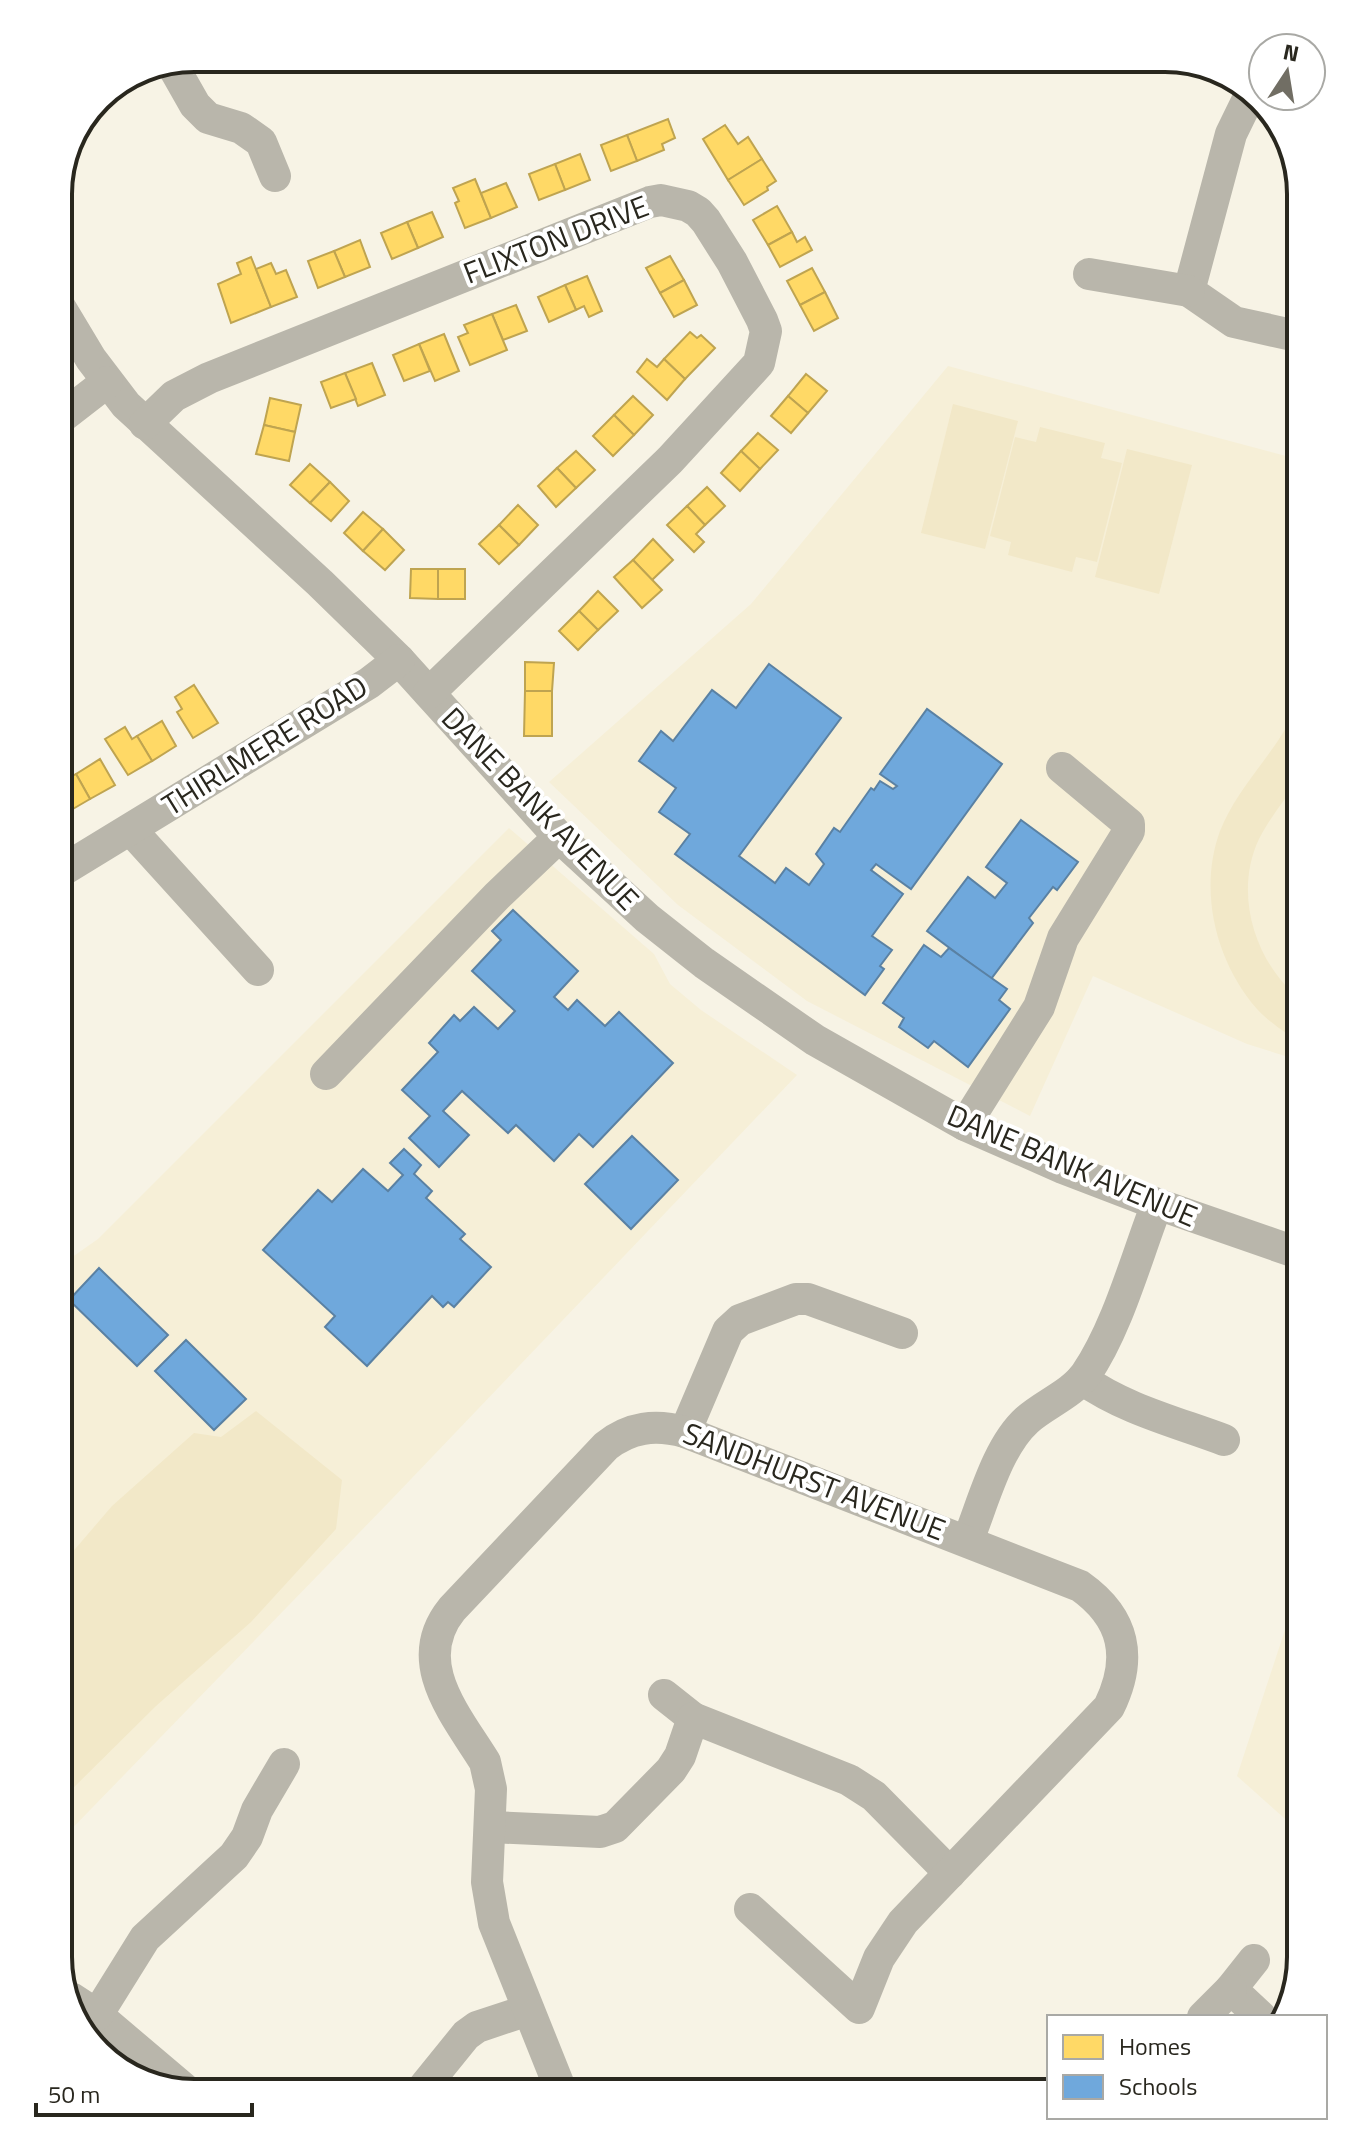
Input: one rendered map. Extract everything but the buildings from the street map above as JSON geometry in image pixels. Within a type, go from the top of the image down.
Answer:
[{"type":"street","points":[[177,73],[195,105],[208,118],[241,128],[261,142],[275,176]]},
{"type":"street","points":[[1189,291],[1231,134],[1246,102]]},
{"type":"street","name":"FLIXTON DRIVE","points":[[145,424],[174,396],[209,378],[650,202],[671,201],[698,212],[732,262],[762,320],[766,331],[759,363],[670,460],[429,693]]},
{"type":"street","points":[[1089,274],[1189,291],[1234,322],[1287,334]]},
{"type":"street","name":"DANE BANK AVENUE","points":[[72,326],[107,382],[145,424],[320,583],[399,660],[559,837],[647,918],[769,1010],[815,1040],[965,1125],[1063,1168],[1287,1249]]},
{"type":"street","points":[[72,409],[107,382]]},
{"type":"street","name":"THIRLMERE ROAD","points":[[72,865],[369,683],[399,660]]},
{"type":"street","points":[[965,1125],[1039,1007],[1063,938],[1129,831],[1129,824],[1062,768]]},
{"type":"street","name":"THIRLMERE ROAD","points":[[131,830],[258,970]]},
{"type":"street","points":[[326,1074],[497,896],[559,837]]},
{"type":"street","points":[[968,1540],[1014,1434],[1027,1420],[1082,1379],[1102,1348],[1157,1204]]},
{"type":"street","points":[[685,1432],[717,1351],[728,1331],[740,1320],[796,1299],[808,1299],[902,1333]]},
{"type":"street","points":[[1082,1379],[1104,1395],[1224,1440]]},
{"type":"street","name":"SANDHURST AVENUE","points":[[556,2079],[494,1923],[489,1902],[487,1864],[491,1789],[485,1762],[445,1699],[436,1670],[435,1644],[443,1619],[606,1446],[619,1436],[651,1427],[668,1427],[685,1432],[1080,1586],[1097,1598],[1112,1617],[1120,1637],[1123,1674],[1109,1707],[891,1938],[879,1958],[859,2008],[750,1909]]},
{"type":"street","points":[[664,1695],[693,1718],[849,1780],[874,1796],[950,1873]]},
{"type":"street","points":[[491,1827],[600,1832],[615,1827],[671,1770],[680,1756],[693,1718]]},
{"type":"street","points":[[169,2077],[84,2007],[145,1938],[234,1856],[284,1764]]},
{"type":"street","points":[[1205,2015],[1254,1960]]},
{"type":"street","points":[[1231,1989],[1259,2015]]},
{"type":"street","points":[[430,2079],[466,2035],[477,2027],[528,2010]]},
{"type":"shaded area","points":[[948,366],[1287,456],[1287,1057],[1247,1044],[1093,976],[1030,1116],[807,1001],[678,905],[549,782],[751,604]]},
{"type":"shaded area","points":[[953,404],[1018,421],[985,549],[921,533]]},
{"type":"shaded area","points":[[1040,427],[1105,443],[1101,458],[1122,463],[1097,562],[1076,557],[1072,572],[1008,555],[1011,542],[990,536],[1015,437],[1036,442]]},
{"type":"shaded area","points":[[1127,449],[1192,465],[1159,594],[1095,577]]},
{"type":"shaded area","points":[[1287,725],[1287,796],[1259,839],[1251,860],[1248,882],[1253,926],[1271,967],[1287,987],[1287,1033],[1257,1009],[1231,970],[1221,948],[1211,901],[1214,854],[1226,817]]},
{"type":"shaded area","points":[[509,828],[654,954],[670,984],[701,1010],[797,1075],[72,1829],[72,1257],[98,1239]]},
{"type":"shaded area","points":[[256,1411],[342,1480],[336,1529],[251,1622],[156,1706],[72,1789],[72,1553],[112,1506],[194,1433],[221,1437]]},
{"type":"shaded area","points":[[1287,1624],[1287,1821],[1237,1776]]}]
